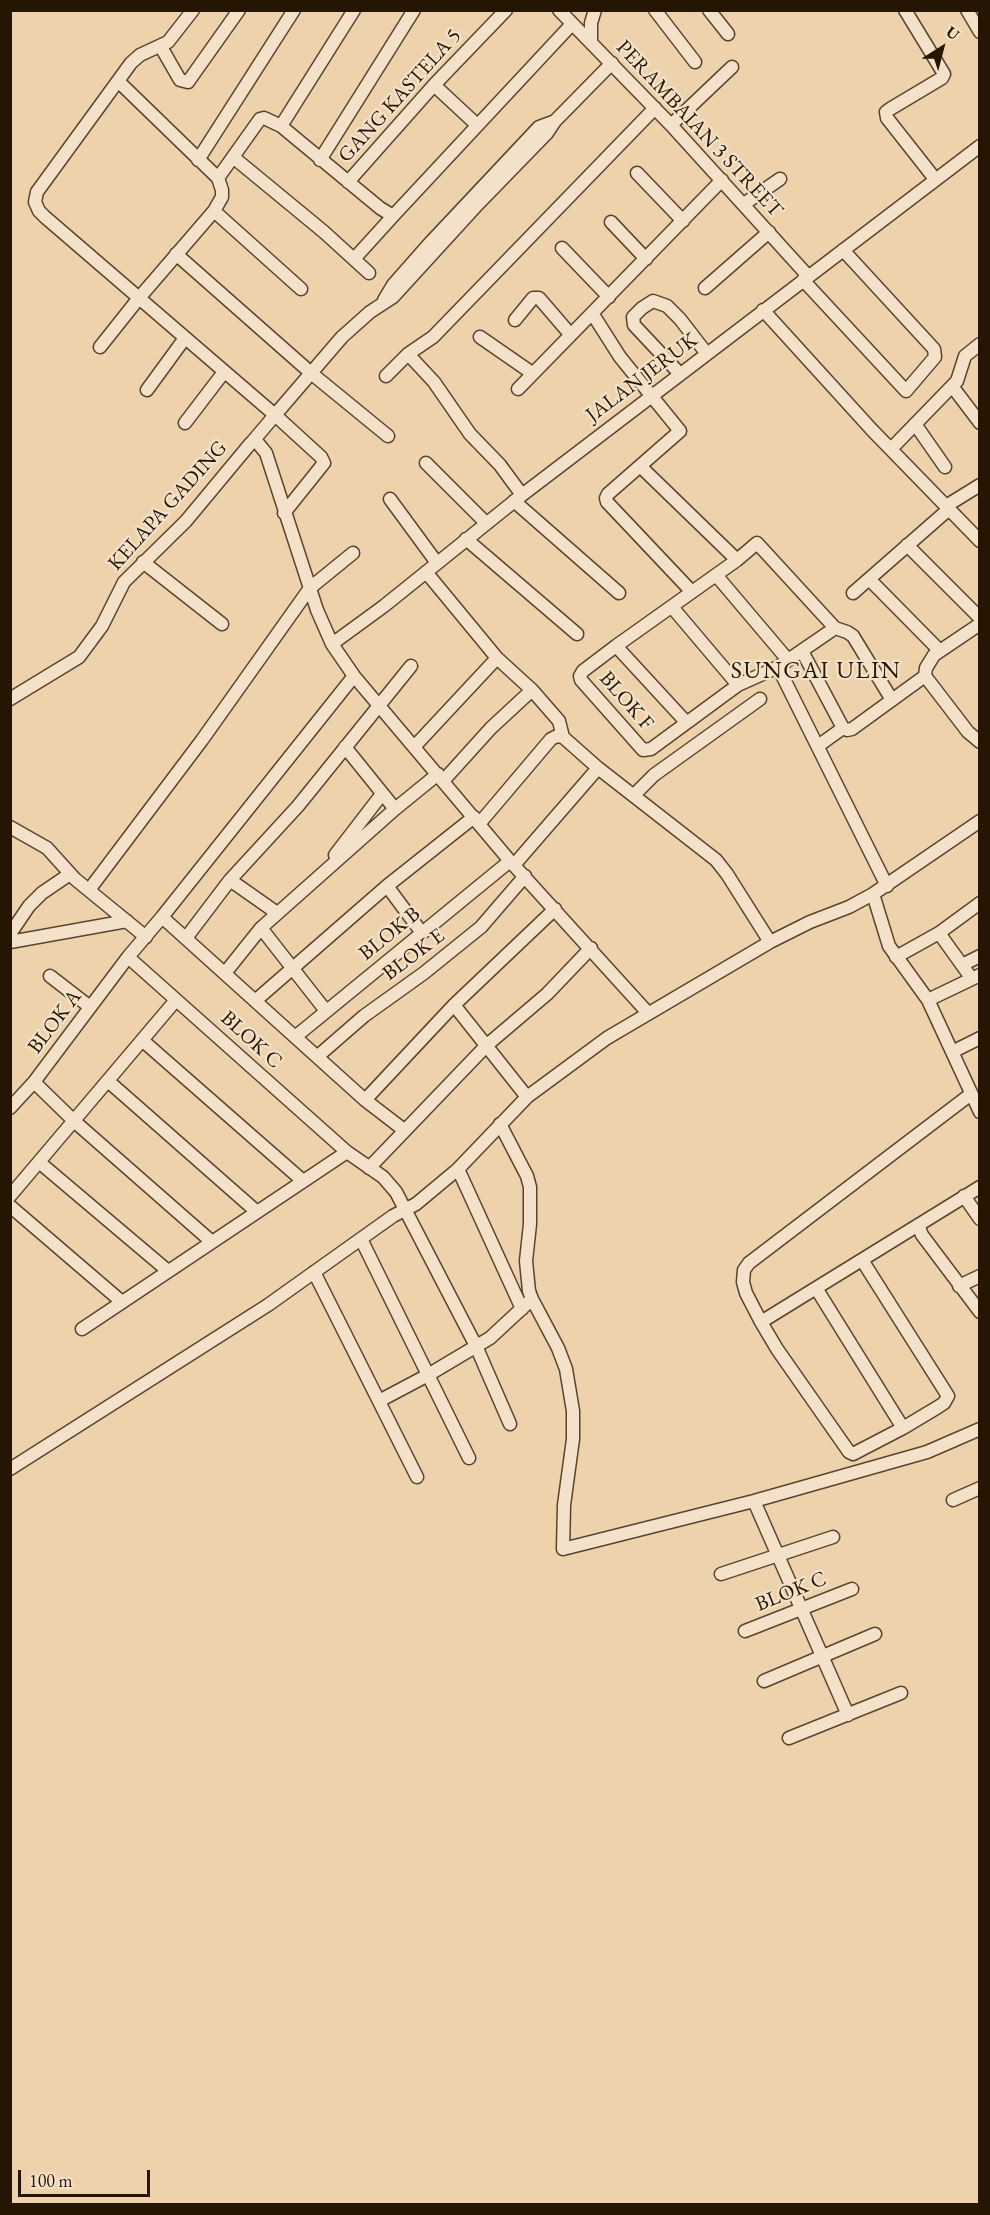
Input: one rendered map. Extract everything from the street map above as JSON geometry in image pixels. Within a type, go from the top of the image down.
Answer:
[{"type":"street","points":[[193,10],[175,35],[161,46],[144,52],[136,58],[37,192],[35,202],[45,217],[321,456],[324,463],[284,513]]},
{"type":"street","points":[[161,46],[180,80],[188,82],[239,10]]},
{"type":"street","points":[[198,160],[294,10]]},
{"type":"street","points":[[281,126],[354,10]]},
{"type":"street","points":[[320,160],[414,10]]},
{"type":"street","name":"GANG KASTELA 5","points":[[348,182],[434,85],[506,10]]},
{"type":"street","name":"PERAMBAIAN 3 STREET","points":[[559,10],[655,108],[744,204],[906,391],[935,357],[934,349],[843,250]]},
{"type":"street","points":[[591,43],[591,23],[595,10]]},
{"type":"street","points":[[655,10],[695,62]]},
{"type":"street","points":[[710,10],[728,34]]},
{"type":"street","points":[[905,10],[944,74],[942,78],[886,112],[886,118],[935,179]]},
{"type":"street","points":[[968,10],[979,31]]},
{"type":"street","points":[[354,259],[476,124],[572,24]]},
{"type":"street","points":[[253,441],[342,337],[399,290],[475,201],[547,133],[555,121],[612,63]]},
{"type":"street","points":[[671,125],[732,67]]},
{"type":"street","points":[[100,347],[139,297],[214,211],[222,197],[218,178],[118,81]]},
{"type":"street","points":[[434,85],[476,124]]},
{"type":"street","points":[[386,376],[408,354],[433,337],[655,108]]},
{"type":"street","points":[[218,178],[261,117],[281,126],[320,160],[393,216]]},
{"type":"street","name":"JALAN JERUK","points":[[332,644],[384,606],[518,498],[980,146]]},
{"type":"street","points":[[233,157],[369,273]]},
{"type":"street","points":[[637,173],[683,221]]},
{"type":"street","points":[[744,204],[780,179]]},
{"type":"street","points":[[518,389],[722,180]]},
{"type":"street","points":[[214,211],[301,289]]},
{"type":"street","points":[[611,222],[646,259]]},
{"type":"street","points":[[705,288],[769,232]]},
{"type":"street","points":[[562,248],[609,297]]},
{"type":"street","points":[[176,254],[311,373],[388,436]]},
{"type":"street","points":[[515,320],[532,298],[539,298],[570,334]]},
{"type":"street","points":[[680,374],[634,325],[633,317],[642,308],[654,301],[667,306],[680,319],[706,354]]},
{"type":"street","points":[[764,310],[891,449],[980,541]]},
{"type":"street","points":[[592,313],[612,347],[680,431],[608,494],[607,502],[692,592]]},
{"type":"street","points":[[480,337],[532,373]]},
{"type":"street","points":[[147,390],[184,338]]},
{"type":"street","points":[[891,449],[952,386],[960,376],[965,356],[980,345]]},
{"type":"street","points":[[408,354],[434,382],[470,434],[500,465],[518,498],[619,593]]},
{"type":"street","points":[[184,423],[224,372]]},
{"type":"street","points":[[952,386],[980,423]]},
{"type":"street","points":[[915,424],[945,467]]},
{"type":"street","name":"KELAPA GADING","points":[[10,699],[79,657],[102,626],[124,582],[186,520],[253,441],[261,445],[266,453],[284,513],[332,644],[354,675],[512,863],[648,1013]]},
{"type":"street","points":[[426,463],[486,523]]},
{"type":"street","points":[[640,466],[737,560]]},
{"type":"street","points":[[853,593],[947,508],[980,485]]},
{"type":"street","points":[[390,499],[437,563]]},
{"type":"street","points":[[466,539],[577,634]]},
{"type":"street","points":[[835,628],[783,663],[738,685],[686,722],[616,646],[737,560],[757,543],[835,628],[853,636],[892,700]]},
{"type":"street","points":[[907,546],[980,618]]},
{"type":"street","points":[[88,890],[202,740],[310,588],[353,552]]},
{"type":"street","points":[[143,562],[222,624]]},
{"type":"street","points":[[426,572],[497,658],[532,690],[559,721],[563,737]]},
{"type":"street","points":[[716,575],[783,663],[818,746],[887,886]]},
{"type":"street","points":[[869,579],[940,651]]},
{"type":"street","points":[[672,607],[738,685]]},
{"type":"street","points":[[802,651],[843,728],[847,730],[852,729],[925,676],[929,661],[980,624]]},
{"type":"street","name":"BLOK F","points":[[616,646],[583,670],[581,680],[643,750],[651,749],[686,722]]},
{"type":"street","points":[[414,747],[497,658]]},
{"type":"street","points":[[186,938],[230,880],[298,806],[411,666]]},
{"type":"street","name":"BLOK A","points":[[10,1108],[34,1082],[128,957],[354,675]]},
{"type":"street","points":[[925,676],[968,732],[980,742]]},
{"type":"street","points":[[225,973],[261,928],[277,913],[395,809],[441,777],[532,690]]},
{"type":"street","points":[[634,795],[654,775],[760,699]]},
{"type":"street","points":[[818,746],[843,728]]},
{"type":"street","points":[[255,1001],[387,886],[476,820],[551,739],[557,736],[563,737],[598,768],[716,860],[770,942]]},
{"type":"street","points":[[345,747],[395,809]]},
{"type":"street","name":"BLOK B","points":[[295,1037],[512,863],[598,768]]},
{"type":"street","points":[[317,878],[382,794]]},
{"type":"street","points":[[10,1469],[258,1312],[406,1208],[416,1204],[458,1169],[527,1097],[607,1038],[770,942],[810,922],[849,907],[887,886],[980,821]]},
{"type":"street","points":[[10,827],[47,848],[70,874],[146,937]]},
{"type":"street","points":[[10,934],[29,906],[42,893],[70,874]]},
{"type":"street","name":"BLOK E","points":[[318,1056],[364,1016],[424,973],[481,927],[525,876]]},
{"type":"street","points":[[230,880],[277,913]]},
{"type":"street","points":[[387,886],[422,933]]},
{"type":"street","points":[[873,894],[889,946],[928,1000],[980,1112]]},
{"type":"street","points":[[896,957],[939,933],[980,903]]},
{"type":"street","points":[[365,1100],[454,1005],[555,909]]},
{"type":"street","points":[[162,917],[365,1100],[404,1130]]},
{"type":"street","points":[[10,942],[127,921]]},
{"type":"street","points":[[261,928],[326,1011]]},
{"type":"street","points":[[928,1000],[976,977],[962,965],[939,933]]},
{"type":"street","points":[[369,1168],[487,1045],[547,994],[591,948]]},
{"type":"street","points":[[962,965],[980,956]]},
{"type":"street","name":"BLOK C","points":[[128,957],[347,1152]]},
{"type":"street","points":[[50,976],[90,1006]]},
{"type":"street","points":[[10,1196],[176,1000]]},
{"type":"street","points":[[454,1005],[527,1097]]},
{"type":"street","points":[[952,1052],[980,1038]]},
{"type":"street","points":[[142,1040],[303,1181]]},
{"type":"street","points":[[108,1081],[257,1212]]},
{"type":"street","points":[[34,1082],[74,1121],[212,1242]]},
{"type":"street","points":[[862,1260],[948,1396],[938,1407],[857,1453],[849,1452],[777,1349],[746,1293],[743,1281],[744,1270],[749,1263],[971,1094]]},
{"type":"street","points":[[500,1124],[527,1176],[530,1187],[530,1224],[526,1262],[532,1299],[558,1348],[566,1369],[573,1411],[573,1439],[564,1504],[563,1549],[754,1501],[927,1452],[980,1429]]},
{"type":"street","points":[[82,1329],[347,1152],[383,1177],[406,1208],[476,1346],[510,1424]]},
{"type":"street","points":[[39,1162],[168,1271]]},
{"type":"street","points":[[458,1169],[522,1309]]},
{"type":"street","points":[[761,1322],[980,1187]]},
{"type":"street","points":[[964,1196],[980,1219]]},
{"type":"street","points":[[10,1206],[122,1302]]},
{"type":"street","points":[[918,1225],[922,1235],[980,1312]]},
{"type":"street","points":[[362,1239],[469,1458]]},
{"type":"street","points":[[314,1272],[417,1477]]},
{"type":"street","points":[[959,1286],[980,1276]]},
{"type":"street","points":[[816,1288],[903,1428]]},
{"type":"street","points":[[379,1401],[490,1338],[532,1299]]},
{"type":"street","points":[[953,1500],[980,1488]]},
{"type":"street","points":[[754,1501],[848,1715]]},
{"type":"street","points":[[721,1574],[833,1537]]},
{"type":"street","name":"BLOK C","points":[[745,1631],[852,1589]]},
{"type":"street","points":[[764,1681],[875,1634]]},
{"type":"street","points":[[789,1738],[901,1693]]},
{"type":"district","name":"SUNGAI ULIN","points":[[816,671]]}]
